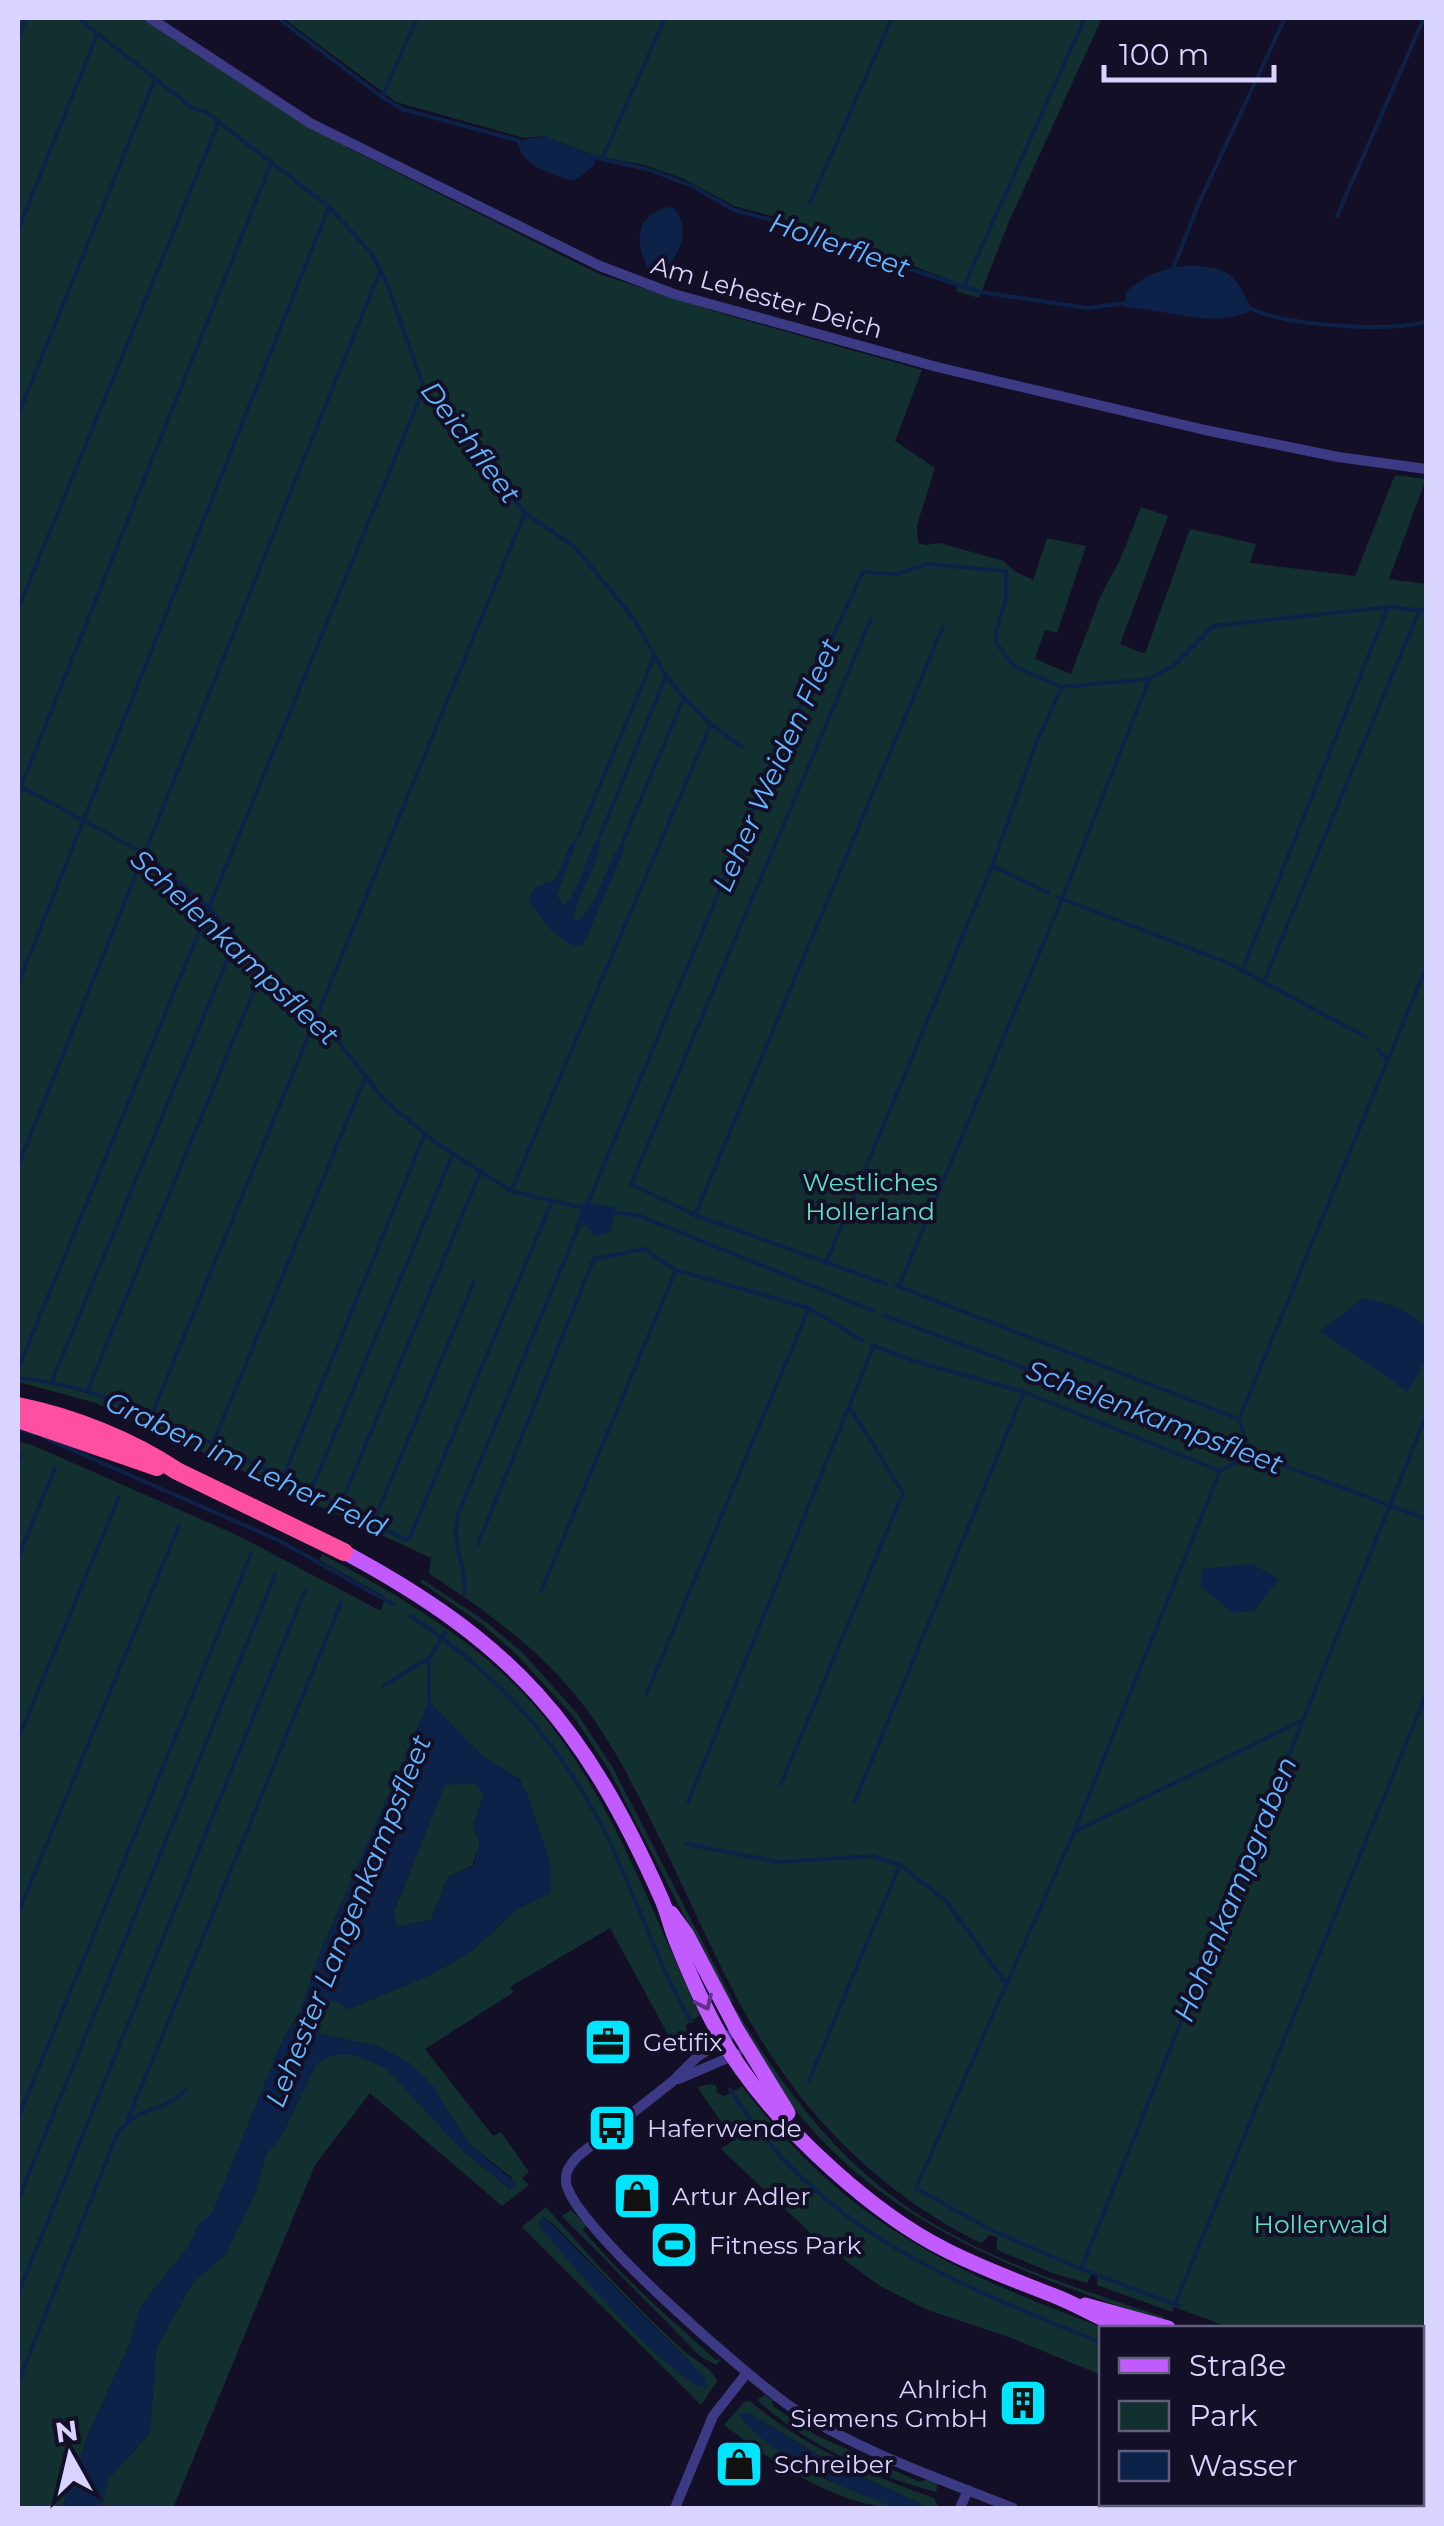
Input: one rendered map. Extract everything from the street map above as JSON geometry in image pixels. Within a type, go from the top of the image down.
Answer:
[{"type":"highway","points":[[18,1406],[79,1424],[155,1456],[177,1471],[344,1552]]},
{"type":"highway","points":[[18,1419],[58,1430],[146,1466],[177,1471]]},
{"type":"main road","points":[[344,1552],[412,1588],[447,1613],[505,1659],[547,1701],[604,1784],[663,1902],[677,1943],[740,2052],[804,2139],[896,2222],[945,2250],[1120,2326]]},
{"type":"main road","points":[[1067,2301],[1162,2326]]},
{"type":"street","name":"Am Lehester Deich","points":[[150,18],[310,123],[600,266],[674,294],[937,367],[1205,430],[1338,457],[1426,469]]},
{"type":"street","points":[[730,2034],[578,2156],[567,2168],[566,2184],[572,2199],[602,2236],[746,2374],[797,2410],[846,2439],[1012,2508]]},
{"type":"street","points":[[674,2081],[740,2052]]},
{"type":"street","points":[[675,2508],[713,2416],[746,2374]]},
{"type":"street","points":[[960,2508],[968,2490]]},
{"type":"green space","name":"Westliches Hollerland","points":[[18,18],[143,18],[350,149],[599,274],[922,370],[895,441],[935,468],[917,525],[918,543],[940,543],[1004,561],[1033,580],[1047,538],[1086,546],[1057,633],[1045,630],[1035,659],[1071,674],[1141,507],[1168,516],[1120,644],[1145,654],[1190,529],[1256,544],[1250,563],[1355,576],[1395,475],[1426,479],[1389,579],[1426,584],[1424,2400],[1424,2326],[1226,2326],[1097,2285],[1097,2274],[1093,2272],[1087,2283],[1055,2274],[997,2250],[997,2237],[990,2235],[981,2243],[950,2227],[892,2188],[816,2115],[774,2060],[729,1984],[618,1758],[584,1706],[532,1650],[429,1574],[431,1558],[96,1403],[18,1382]]},
{"type":"green space","points":[[283,18],[1102,18],[1010,219],[979,298],[956,291],[958,283],[802,224],[734,206],[684,179],[644,165],[596,156],[544,136],[524,138],[396,102]]},
{"type":"green space","points":[[18,1442],[239,1536],[381,1611],[385,1597],[319,1560],[322,1554],[438,1622],[491,1663],[539,1711],[588,1780],[629,1857],[700,2015],[686,2025],[686,2040],[676,2049],[610,1928],[510,1987],[514,1992],[425,2049],[493,2136],[501,2132],[529,2172],[522,2178],[529,2185],[502,2206],[370,2093],[315,2165],[173,2508],[101,2508],[108,2479],[150,2433],[156,2348],[193,2282],[225,2255],[256,2191],[265,2156],[282,2135],[316,2063],[332,2055],[356,2055],[386,2068],[462,2150],[510,2189],[512,2178],[468,2143],[433,2087],[411,2064],[379,2047],[318,2033],[309,2021],[316,2006],[333,2000],[349,2009],[432,1974],[472,1951],[517,1909],[550,1893],[520,1780],[481,1755],[429,1702],[212,2214],[199,2224],[189,2246],[140,2307],[130,2343],[89,2433],[62,2508],[18,2508]]},
{"type":"green space","points":[[422,1579],[485,1621],[522,1652],[577,1713],[613,1768],[733,2001],[729,2003],[609,1770],[573,1716],[517,1655],[482,1624],[420,1582]]},
{"type":"green space","points":[[475,1783],[484,1794],[473,1825],[480,1844],[472,1866],[448,1877],[431,1920],[396,1927],[394,1911],[445,1784]]},
{"type":"green space","points":[[737,2011],[818,2126],[895,2198],[981,2249],[1041,2275],[1164,2317],[1162,2321],[1000,2260],[900,2206],[855,2172],[814,2132],[771,2076],[734,2012]]},
{"type":"green space","points":[[716,2085],[717,2093],[725,2096],[742,2086],[820,2173],[903,2236],[996,2285],[1099,2326],[1099,2374],[1009,2337],[925,2309],[880,2286],[820,2242],[721,2149],[734,2140],[697,2087]]},
{"type":"green space","points":[[546,2207],[647,2316],[715,2376],[717,2381],[701,2405],[522,2227]],"holes":[[[544,2217],[692,2364],[610,2306],[539,2221]]]},
{"type":"green space","points":[[571,2210],[586,2225],[583,2230],[598,2248],[664,2314],[716,2360],[721,2359],[716,2365],[700,2356],[562,2216]]},
{"type":"green space","points":[[765,2395],[773,2406],[816,2435],[920,2482],[928,2479],[938,2484],[936,2492],[888,2477],[819,2444],[757,2400]]},
{"type":"green space","points":[[750,2401],[814,2445],[934,2498],[939,2508],[930,2508],[832,2463],[748,2413],[768,2442],[801,2466],[901,2508],[854,2500],[807,2480],[724,2425],[744,2402]]},
{"type":"water","points":[[544,136],[596,156],[594,166],[574,181],[538,168],[524,157],[517,141]]},
{"type":"water","points":[[674,208],[679,217],[682,242],[662,273],[649,271],[641,250],[640,232],[648,217]]},
{"type":"water","points":[[1187,266],[1229,274],[1252,310],[1238,316],[1206,318],[1125,307],[1126,292],[1140,281],[1161,271]]},
{"type":"water","points":[[579,835],[557,895],[563,905],[575,891],[600,836],[597,857],[576,908],[577,921],[592,904],[623,841],[624,850],[581,946],[559,937],[529,901],[534,889],[554,881],[570,845]]},
{"type":"water","points":[[584,1202],[615,1207],[611,1232],[595,1236],[586,1225],[575,1228]]},
{"type":"water","points":[[1363,1298],[1397,1308],[1426,1327],[1426,1359],[1408,1392],[1320,1331]]},
{"type":"water","points":[[1252,1564],[1279,1579],[1254,1611],[1233,1613],[1201,1587],[1202,1569]]},
{"type":"water","points":[[429,1701],[481,1755],[519,1780],[551,1866],[550,1893],[517,1909],[472,1951],[432,1974],[349,2009],[333,2000],[316,2006],[310,2021],[318,2033],[379,2047],[411,2064],[433,2086],[468,2143],[518,2185],[511,2189],[462,2150],[386,2068],[356,2055],[332,2055],[317,2063],[282,2135],[265,2156],[256,2191],[225,2255],[193,2282],[156,2348],[150,2433],[108,2479],[101,2508],[62,2508],[89,2433],[130,2343],[140,2307],[189,2246],[199,2224],[212,2213],[280,2046],[301,2009],[319,1955]],"holes":[[[474,1783],[484,1794],[473,1825],[480,1844],[473,1866],[448,1877],[431,1920],[396,1927],[394,1910],[445,1785]]]},
{"type":"water","points":[[544,2217],[692,2364],[706,2379],[707,2388],[692,2383],[672,2368],[621,2319],[541,2228],[539,2221]]},
{"type":"water","points":[[748,2413],[831,2463],[930,2508],[903,2509],[883,2503],[811,2470],[749,2427],[740,2414]]},
{"type":"waterway","points":[[18,39],[26,18]]},
{"type":"waterway","name":"Deichfleet","points":[[78,18],[192,108],[206,112],[329,207],[371,253],[386,281],[424,388],[525,513],[574,546],[634,619],[666,676],[684,698],[742,747]]},
{"type":"waterway","name":"Hollerfleet","points":[[278,18],[402,109],[520,141]]},
{"type":"waterway","points":[[382,97],[417,18]]},
{"type":"waterway","points":[[602,159],[665,18]]},
{"type":"waterway","points":[[810,203],[892,18]]},
{"type":"waterway","points":[[963,288],[1085,18]]},
{"type":"waterway","points":[[1173,269],[1198,205],[1285,18]]},
{"type":"waterway","points":[[1337,216],[1424,18]]},
{"type":"waterway","points":[[18,230],[97,35]]},
{"type":"waterway","points":[[18,415],[155,79]]},
{"type":"waterway","points":[[18,609],[218,124]]},
{"type":"waterway","name":"Hollerfleet","points":[[592,157],[647,169],[692,186],[734,210],[809,230],[849,249],[980,292],[1088,308],[1126,303]]},
{"type":"waterway","points":[[18,794],[271,163]]},
{"type":"waterway","points":[[18,984],[328,209]]},
{"type":"waterway","points":[[18,1166],[380,271]]},
{"type":"waterway","name":"Hollerfleet","points":[[1249,308],[1287,319],[1337,326],[1387,327],[1426,322]]},
{"type":"waterway","points":[[18,1369],[424,388]]},
{"type":"waterway","points":[[151,1416],[525,513]]},
{"type":"waterway","name":"Leher Weiden Fleet","points":[[588,1203],[771,768],[863,572],[897,574],[927,564],[1006,571],[1006,599],[996,632],[997,644],[1014,666],[1061,687],[1149,679],[1173,666],[1213,626],[1388,607],[1426,611]]},
{"type":"waterway","points":[[1242,971],[1388,607]]},
{"type":"waterway","points":[[1264,981],[1420,609]]},
{"type":"waterway","points":[[871,619],[631,1184],[695,1215],[886,1284]]},
{"type":"waterway","points":[[695,1215],[943,627]]},
{"type":"waterway","points":[[579,835],[654,657]]},
{"type":"waterway","points":[[600,836],[666,676]]},
{"type":"waterway","points":[[899,1286],[1062,899],[1149,680]]},
{"type":"waterway","points":[[826,1263],[992,866],[1037,741],[1061,689]]},
{"type":"waterway","points":[[623,841],[684,698]]},
{"type":"waterway","points":[[511,1191],[711,724]]},
{"type":"waterway","name":"Schelenkampsfleet","points":[[18,785],[147,855],[210,909],[263,969],[319,1017],[384,1100],[435,1142],[511,1191],[583,1208]]},
{"type":"waterway","points":[[992,866],[1049,893]]},
{"type":"waterway","points":[[1057,897],[1228,963],[1366,1037]]},
{"type":"waterway","points":[[52,1381],[236,939]]},
{"type":"waterway","points":[[1081,2269],[989,2229],[916,2188],[1074,1832],[1220,1471],[1250,1454],[1239,1419],[1426,968]]},
{"type":"waterway","points":[[88,1389],[263,969]]},
{"type":"waterway","points":[[1378,1050],[1388,1060]]},
{"type":"waterway","points":[[213,1443],[365,1078]]},
{"type":"waterway","points":[[284,1475],[425,1134]]},
{"type":"waterway","points":[[311,1490],[453,1154]]},
{"type":"waterway","points":[[341,1503],[481,1171]]},
{"type":"waterway","name":"Graben im Leher Feld","points":[[18,1378],[80,1389],[138,1410],[406,1540],[552,1201]]},
{"type":"waterway","name":"Schelenkampsfleet","points":[[612,1212],[640,1216],[874,1311]]},
{"type":"waterway","name":"Leher Weiden Fleet","points":[[464,1594],[456,1535],[458,1514],[579,1226]]},
{"type":"waterway","points":[[478,1544],[594,1259],[644,1249],[676,1270],[809,1308],[863,1341]]},
{"type":"waterway","points":[[541,1591],[676,1270]]},
{"type":"waterway","points":[[373,1523],[474,1282]]},
{"type":"waterway","points":[[895,1285],[1239,1419]]},
{"type":"waterway","points":[[646,1695],[809,1308]]},
{"type":"waterway","name":"Schelenkampsfleet","points":[[883,1315],[1426,1519]]},
{"type":"waterway","points":[[872,1345],[1024,1392],[1220,1471]]},
{"type":"waterway","points":[[688,1802],[874,1345]]},
{"type":"waterway","points":[[855,1801],[1024,1392]]},
{"type":"waterway","points":[[781,1784],[903,1493],[851,1409]]},
{"type":"waterway","name":"Hohenkampgraben","points":[[1179,2306],[1081,2269],[1426,1416]]},
{"type":"waterway","points":[[18,1429],[34,1434]]},
{"type":"waterway","points":[[43,1437],[278,1540],[394,1605]]},
{"type":"waterway","points":[[18,1463],[21,1455]]},
{"type":"waterway","points":[[18,1558],[55,1468]]},
{"type":"waterway","points":[[18,1739],[119,1497]]},
{"type":"waterway","points":[[18,1913],[179,1526]]},
{"type":"waterway","points":[[18,2118],[251,1554]]},
{"type":"waterway","points":[[18,2200],[275,1575]]},
{"type":"waterway","points":[[18,2294],[305,1590]]},
{"type":"waterway","points":[[128,2119],[341,1603]]},
{"type":"waterway","name":"Lehester Langenkampsfleet","points":[[411,1616],[501,1689],[573,1776],[611,1845],[691,2021]]},
{"type":"waterway","name":"Lehester Langenkampsfleet","points":[[429,1701],[429,1658],[445,1633]]},
{"type":"waterway","points":[[383,1686],[429,1658]]},
{"type":"waterway","points":[[1175,2304],[1426,1695]]},
{"type":"waterway","points":[[1074,1832],[1299,1722]]},
{"type":"waterway","points":[[687,1844],[777,1862],[873,1856],[900,1865],[946,1901],[1007,1985]]},
{"type":"waterway","points":[[809,2080],[900,1865]]},
{"type":"waterway","name":"Lehester Langenkampsfleet","points":[[730,2089],[764,2138],[804,2180],[847,2216],[943,2274],[1099,2342]]},
{"type":"waterway","points":[[18,2383],[116,2137],[133,2119],[186,2090]]},
{"type":"place","name":"Getifix","points":[[608,2042]]},
{"type":"place","name":"Haferwende","points":[[612,2128]]},
{"type":"place","name":"Artur Adler","points":[[637,2196]]},
{"type":"place","name":"Fitness Park","points":[[674,2245]]},
{"type":"place","name":"Ahlrich Siemens GmbH","points":[[1023,2403]]},
{"type":"place","name":"Schreiber","points":[[739,2464]]},
{"type":"park label","name":"Hollerwald","points":[[1321,2224]]}]
